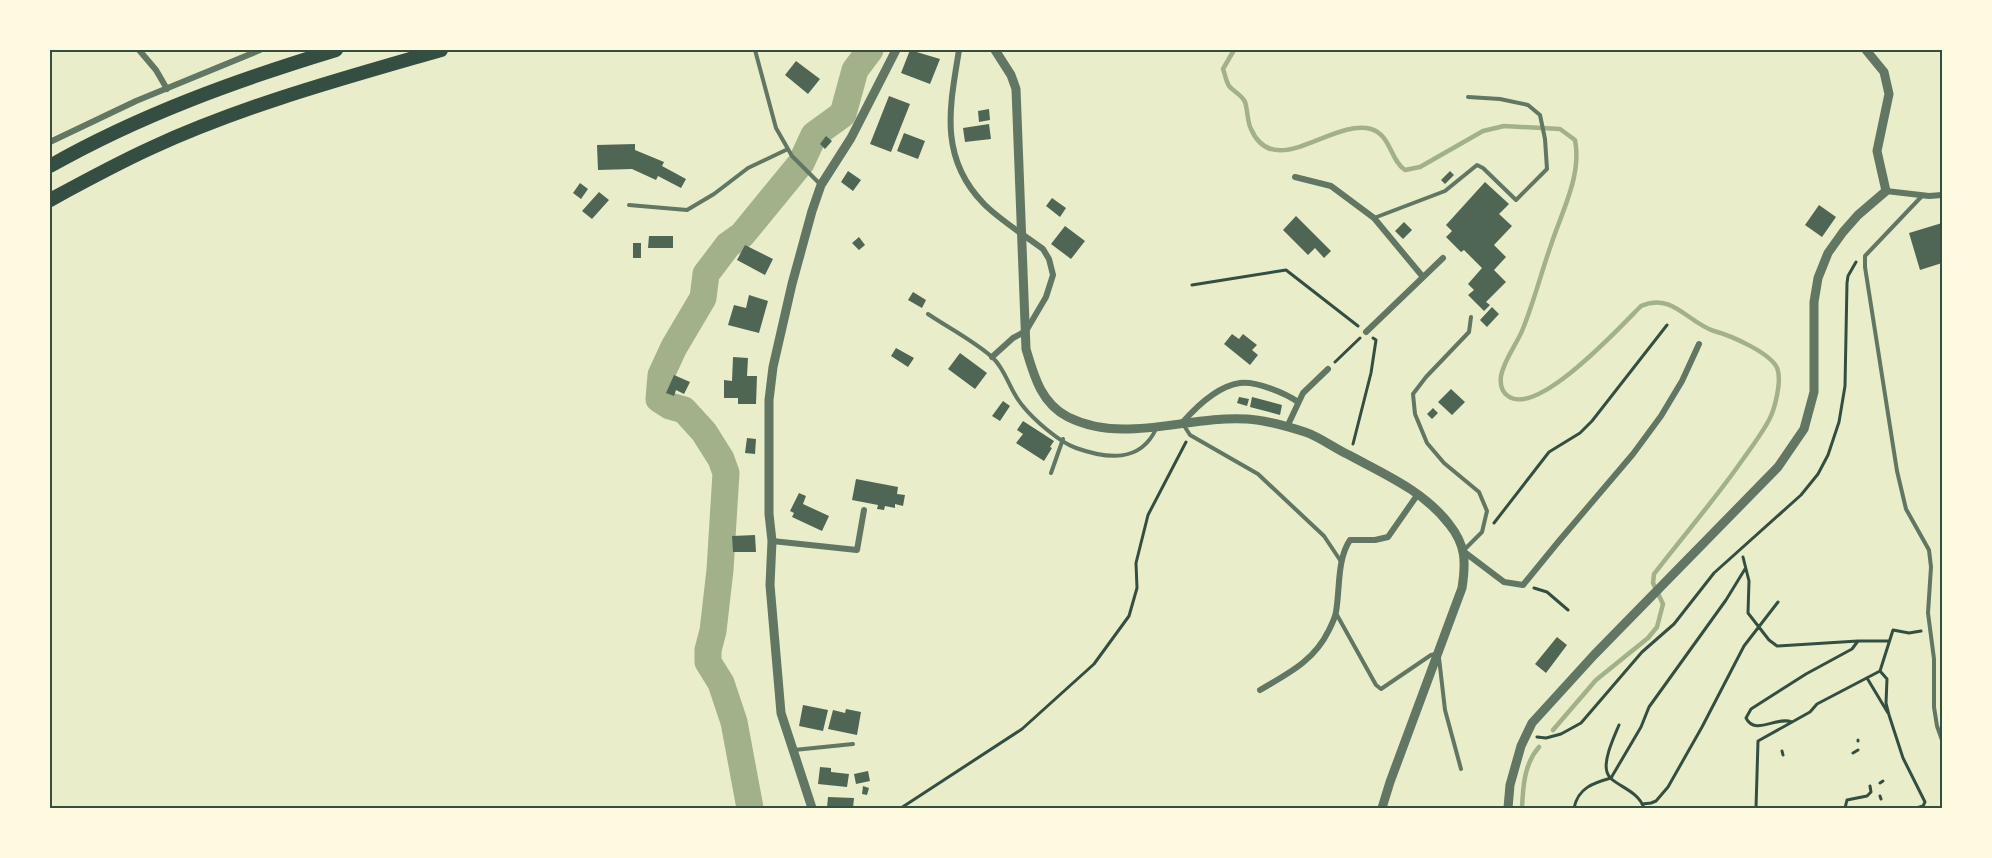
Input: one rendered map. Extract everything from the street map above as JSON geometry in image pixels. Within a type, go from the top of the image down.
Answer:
[{"type":"highway","points":[[50,166],[137,121],[270,70],[336,50]]},
{"type":"highway","points":[[50,200],[153,147],[219,121],[314,88],[441,50]]},
{"type":"street","points":[[140,50],[167,89]]},
{"type":"street","points":[[50,142],[136,101],[260,50]]},
{"type":"street","points":[[812,808],[778,697],[774,613],[770,585],[772,541],[768,514],[770,389],[792,284],[821,185],[851,138],[896,50]]},
{"type":"street","points":[[959,50],[949,113],[953,149],[966,178],[984,204],[1043,249],[1049,259],[1053,276],[1046,297],[1026,331],[1013,338],[992,357]]},
{"type":"street","points":[[995,50],[1011,75],[1016,89],[1026,350],[1036,382],[1048,402],[1067,417],[1093,425],[1124,430],[1182,423],[1247,419],[1307,432],[1418,494],[1449,524],[1463,551],[1466,565],[1462,588],[1382,808]]},
{"type":"street","points":[[1866,50],[1884,72],[1889,94],[1877,151],[1886,191]]},
{"type":"street","points":[[1295,177],[1331,186],[1374,218],[1423,277]]},
{"type":"street","points":[[1508,808],[1510,785],[1521,746],[1532,723],[1594,655],[1778,467],[1804,429],[1814,392],[1814,302],[1818,278],[1828,253],[1858,215],[1886,191],[1942,195]]},
{"type":"street","points":[[1366,332],[1443,258]]},
{"type":"street","points":[[1463,551],[1504,582],[1523,585],[1633,454],[1661,416],[1682,381],[1699,344]]},
{"type":"street","points":[[1287,427],[1303,393],[1328,369]]},
{"type":"street","points":[[1182,423],[1196,408],[1224,388],[1240,383],[1266,387],[1298,402]]},
{"type":"street","points":[[1260,690],[1303,665],[1324,640],[1336,615],[1342,564],[1346,546],[1350,540],[1375,540],[1388,537],[1418,494]]},
{"type":"street","points":[[772,541],[857,550],[864,510]]},
{"type":"lane","points":[[754,50],[776,128],[804,170],[821,185]]},
{"type":"lane","points":[[1374,218],[1445,191],[1477,165],[1484,168],[1516,200],[1547,169],[1545,139],[1540,115],[1528,105],[1500,99],[1468,97]]},
{"type":"lane","points":[[628,205],[687,210],[748,168],[788,148]]},
{"type":"lane","points":[[1923,195],[1865,256],[1865,267],[1897,471],[1906,509],[1929,550],[1931,567],[1928,605],[1934,659],[1934,706],[1936,726],[1942,740]]},
{"type":"lane","points":[[928,314],[992,357],[1021,404],[1046,428],[1074,447],[1108,455],[1132,454],[1150,441],[1158,426]]},
{"type":"lane","points":[[1463,551],[1482,532],[1487,511],[1479,492],[1444,463],[1427,443],[1415,414],[1413,394],[1469,332],[1470,316]]},
{"type":"lane","points":[[1182,423],[1190,435],[1258,474],[1324,536],[1342,564]]},
{"type":"lane","points":[[1051,473],[1063,440]]},
{"type":"lane","points":[[1336,615],[1376,685],[1381,688],[1431,655],[1439,654],[1445,710],[1461,769]]},
{"type":"lane","points":[[793,750],[853,744]]},
{"type":"path","points":[[1192,285],[1286,270],[1376,340],[1371,373],[1350,456]]},
{"type":"path","points":[[1482,532],[1492,525],[1549,452],[1580,433],[1593,421],[1667,325]]},
{"type":"path","points":[[1328,369],[1366,332]]},
{"type":"path","points":[[901,808],[1022,729],[1094,664],[1129,616],[1137,588],[1136,563],[1148,515],[1190,435]]},
{"type":"path","points":[[1743,557],[1749,581],[1748,613],[1769,640],[1778,646],[1889,641]]},
{"type":"path","points":[[1574,808],[1575,801],[1583,790],[1611,778],[1641,727],[1649,707],[1726,600],[1745,569]]},
{"type":"path","points":[[1523,585],[1547,592],[1568,610]]},
{"type":"path","points":[[1618,725],[1608,755],[1606,772],[1632,792],[1643,806],[1651,804],[1668,787],[1744,646],[1778,602]]},
{"type":"path","points":[[1756,808],[1758,741],[1810,712],[1817,704],[1880,670],[1893,630],[1909,633],[1929,630]]},
{"type":"path","points":[[1793,722],[1785,719],[1754,727],[1746,718],[1751,709],[1806,674],[1852,649],[1858,641]]},
{"type":"path","points":[[1880,670],[1887,679],[1886,703],[1903,758],[1924,802],[1923,806],[1916,808]]},
{"type":"path","points":[[1867,678],[1889,715]]},
{"type":"path","points":[[1853,753],[1858,750]]},
{"type":"path","points":[[1845,808],[1846,800],[1867,796],[1871,792],[1870,786]]},
{"type":"building","points":[[910,50],[940,59],[930,84],[901,73]]},
{"type":"building","points":[[796,61],[820,79],[808,94],[785,75]]},
{"type":"building","points":[[889,96],[910,104],[891,152],[870,144]]},
{"type":"building","points":[[989,109],[990,120],[979,122],[978,111]]},
{"type":"building","points":[[989,124],[991,139],[965,142],[963,128]]},
{"type":"building","points":[[904,133],[925,141],[918,159],[897,151]]},
{"type":"building","points":[[826,136],[832,141],[825,149],[820,144]]},
{"type":"building","points":[[635,144],[635,150],[664,162],[662,166],[686,179],[681,188],[658,176],[656,180],[632,169],[598,170],[597,145]]},
{"type":"building","points":[[848,171],[861,180],[853,191],[841,182]]},
{"type":"building","points":[[1450,171],[1454,175],[1445,184],[1441,180]]},
{"type":"building","points":[[1485,182],[1509,204],[1499,214],[1512,226],[1494,245],[1506,257],[1494,270],[1506,282],[1486,302],[1490,305],[1484,311],[1468,295],[1474,290],[1468,284],[1482,268],[1464,250],[1461,252],[1446,237],[1452,231],[1446,225]]},
{"type":"building","points":[[580,183],[588,189],[581,199],[573,193]]},
{"type":"building","points":[[599,192],[609,200],[592,219],[582,211]]},
{"type":"building","points":[[1052,198],[1066,208],[1060,217],[1046,206]]},
{"type":"building","points":[[1819,205],[1836,217],[1822,237],[1805,225]]},
{"type":"building","points":[[1296,216],[1331,251],[1324,258],[1315,248],[1308,255],[1283,230]]},
{"type":"building","points":[[1404,222],[1412,230],[1403,239],[1395,231]]},
{"type":"building","points":[[1942,223],[1942,263],[1920,270],[1909,233]]},
{"type":"building","points":[[1065,226],[1085,241],[1071,259],[1051,244]]},
{"type":"building","points":[[649,236],[673,236],[673,248],[648,248]]},
{"type":"building","points":[[859,237],[865,245],[859,250],[852,243]]},
{"type":"building","points":[[633,243],[641,243],[641,258],[633,258]]},
{"type":"building","points":[[745,245],[773,259],[765,275],[737,260]]},
{"type":"building","points":[[913,292],[926,300],[922,308],[908,300]]},
{"type":"building","points":[[749,295],[768,301],[759,333],[728,325],[734,305],[746,308]]},
{"type":"building","points":[[1492,307],[1499,314],[1487,327],[1480,320]]},
{"type":"building","points":[[1232,334],[1239,339],[1243,334],[1257,345],[1252,350],[1258,355],[1250,365],[1224,344]]},
{"type":"building","points":[[896,348],[914,358],[908,367],[891,356]]},
{"type":"building","points":[[960,353],[987,373],[975,389],[948,369]]},
{"type":"building","points":[[733,357],[748,358],[747,376],[757,376],[756,404],[738,404],[738,398],[724,398],[724,380],[732,381]]},
{"type":"building","points":[[674,375],[690,382],[684,394],[676,390],[674,396],[666,393]]},
{"type":"building","points":[[1451,389],[1465,402],[1452,415],[1438,402]]},
{"type":"building","points":[[1239,397],[1249,399],[1247,406],[1237,403]]},
{"type":"building","points":[[1252,397],[1282,405],[1280,415],[1250,407]]},
{"type":"building","points":[[1003,401],[1010,406],[1000,421],[992,416]]},
{"type":"building","points":[[1433,408],[1438,413],[1432,419],[1427,414]]},
{"type":"building","points":[[1023,421],[1054,441],[1044,461],[1016,443],[1023,434],[1017,430]]},
{"type":"building","points":[[747,438],[756,439],[755,454],[745,453]]},
{"type":"building","points":[[856,479],[898,487],[897,494],[905,495],[903,506],[895,504],[895,508],[885,506],[884,510],[877,509],[878,505],[852,500]]},
{"type":"building","points":[[799,493],[806,496],[803,504],[829,516],[822,531],[792,517],[794,513],[790,511]]},
{"type":"building","points":[[755,535],[756,552],[733,552],[732,536]]},
{"type":"building","points":[[1557,637],[1567,645],[1546,673],[1535,664]]},
{"type":"building","points":[[803,705],[828,710],[823,731],[799,726]]},
{"type":"building","points":[[846,709],[861,712],[857,735],[828,729],[833,710],[845,713]]},
{"type":"building","points":[[820,767],[831,768],[831,772],[849,774],[847,787],[818,784]]},
{"type":"building","points":[[868,771],[870,781],[856,784],[854,774]]},
{"type":"building","points":[[863,786],[869,788],[867,795],[862,794]]},
{"type":"building","points":[[828,797],[854,798],[853,808],[827,808]]},
{"type":"waterway","points":[[750,808],[734,722],[721,683],[708,662],[720,570],[726,473],[721,459],[704,432],[684,410],[670,406],[659,399],[661,375],[674,347],[703,298],[706,274],[728,245],[742,235],[801,163],[814,135],[843,114],[855,70],[870,50]]},
{"type":"waterway","points":[[1234,50],[1223,69],[1227,82],[1244,100],[1251,129],[1261,144],[1274,150],[1305,145],[1356,128],[1371,129],[1383,137],[1396,160],[1405,170],[1420,167],[1483,131],[1504,126],[1560,129],[1575,140],[1576,166],[1570,193],[1526,320],[1507,358],[1501,376],[1501,385],[1508,396],[1521,399],[1538,394],[1558,382],[1598,349],[1641,306],[1652,303],[1671,305],[1704,327],[1750,346],[1769,358],[1778,371],[1778,389],[1771,415],[1765,426],[1726,482],[1654,574],[1653,583],[1663,604],[1657,627],[1648,638],[1596,680],[1553,730]]},
{"type":"waterway","points":[[1522,808],[1527,768],[1539,747]]}]
